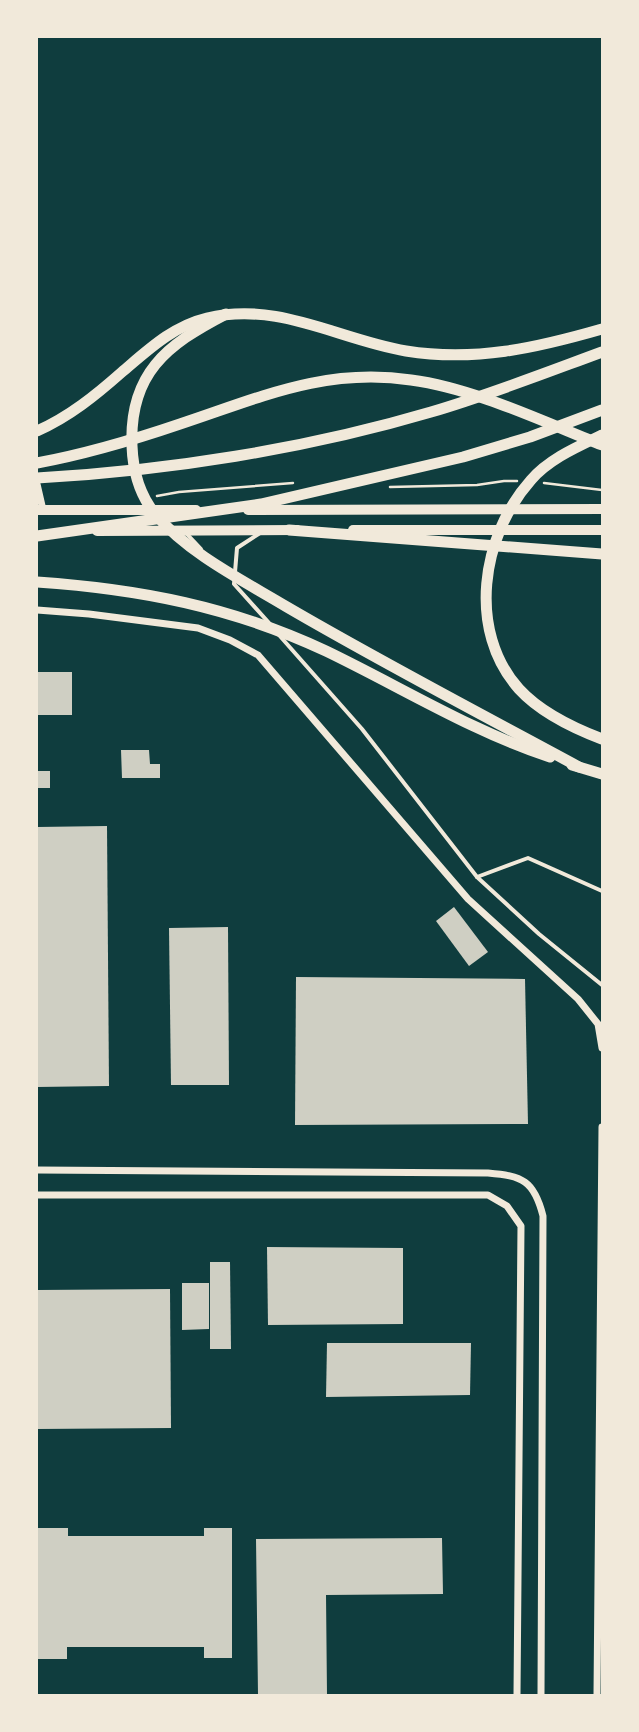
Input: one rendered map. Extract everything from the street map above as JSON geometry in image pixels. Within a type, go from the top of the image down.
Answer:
[{"type":"highway","points":[[37,431],[82,405],[159,341],[192,323],[226,314],[257,314],[290,318],[382,346],[443,355],[494,354],[515,351],[555,342],[602,328]]},
{"type":"highway","points":[[226,314],[194,332],[167,352],[150,371],[137,396],[132,423],[135,472],[141,490],[155,514],[182,540],[251,585],[534,748]]},
{"type":"highway","points":[[37,478],[99,475],[166,466],[247,454],[350,433],[430,412],[504,388],[602,352]]},
{"type":"highway","points":[[37,463],[97,450],[139,438],[293,386],[316,381],[360,377],[410,379],[451,388],[602,445]]},
{"type":"highway","points":[[37,536],[261,504],[463,457],[530,437],[602,410]]},
{"type":"highway","points":[[602,435],[562,456],[545,467],[531,479],[511,506],[502,527],[488,570],[486,601],[490,631],[494,643],[511,678],[529,699],[542,709],[582,731],[602,739]]},
{"type":"highway","points":[[289,530],[602,554]]},
{"type":"highway","points":[[37,582],[151,595],[245,618],[326,652],[437,708],[578,767],[602,774]]},
{"type":"main road","points":[[40,510],[602,509]]},
{"type":"main road","points":[[37,531],[602,530]]},
{"type":"street","points":[[37,484],[40,510]]},
{"type":"street","points":[[184,531],[234,584],[362,729],[477,877],[539,934],[602,985]]},
{"type":"street","points":[[234,584],[237,548],[264,531]]},
{"type":"street","points":[[37,610],[89,614],[198,628],[230,640],[258,655],[468,899],[578,999],[598,1024],[602,1048]]},
{"type":"street","points":[[477,877],[528,858],[602,890]]},
{"type":"street","points":[[597,1695],[602,1127]]},
{"type":"street","points":[[37,1170],[488,1173],[514,1175],[530,1186],[540,1202],[543,1216],[541,1695]]},
{"type":"street","points":[[37,1195],[488,1195],[507,1206],[521,1226],[517,1695]]},
{"type":"building","points":[[37,672],[72,672],[72,715],[37,715]]},
{"type":"building","points":[[121,750],[149,750],[150,764],[160,764],[160,778],[122,778]]},
{"type":"building","points":[[37,771],[50,771],[50,788],[37,788]]},
{"type":"building","points":[[107,826],[109,1086],[37,1087],[37,827]]},
{"type":"building","points":[[454,907],[488,952],[469,966],[436,921]]},
{"type":"building","points":[[228,927],[229,1085],[171,1085],[169,928]]},
{"type":"building","points":[[296,977],[525,979],[528,1124],[295,1125]]},
{"type":"building","points":[[267,1247],[403,1248],[403,1324],[268,1325]]},
{"type":"building","points":[[210,1262],[230,1262],[231,1349],[210,1349]]},
{"type":"building","points":[[182,1283],[209,1283],[209,1329],[182,1330]]},
{"type":"building","points":[[170,1289],[171,1428],[37,1429],[37,1290]]},
{"type":"building","points":[[327,1343],[471,1343],[470,1395],[326,1397]]},
{"type":"building","points":[[37,1528],[68,1528],[68,1536],[204,1536],[204,1528],[232,1528],[232,1658],[204,1658],[204,1647],[67,1647],[67,1659],[37,1659]]},
{"type":"building","points":[[442,1538],[443,1594],[326,1595],[327,1695],[258,1695],[256,1539]]}]
